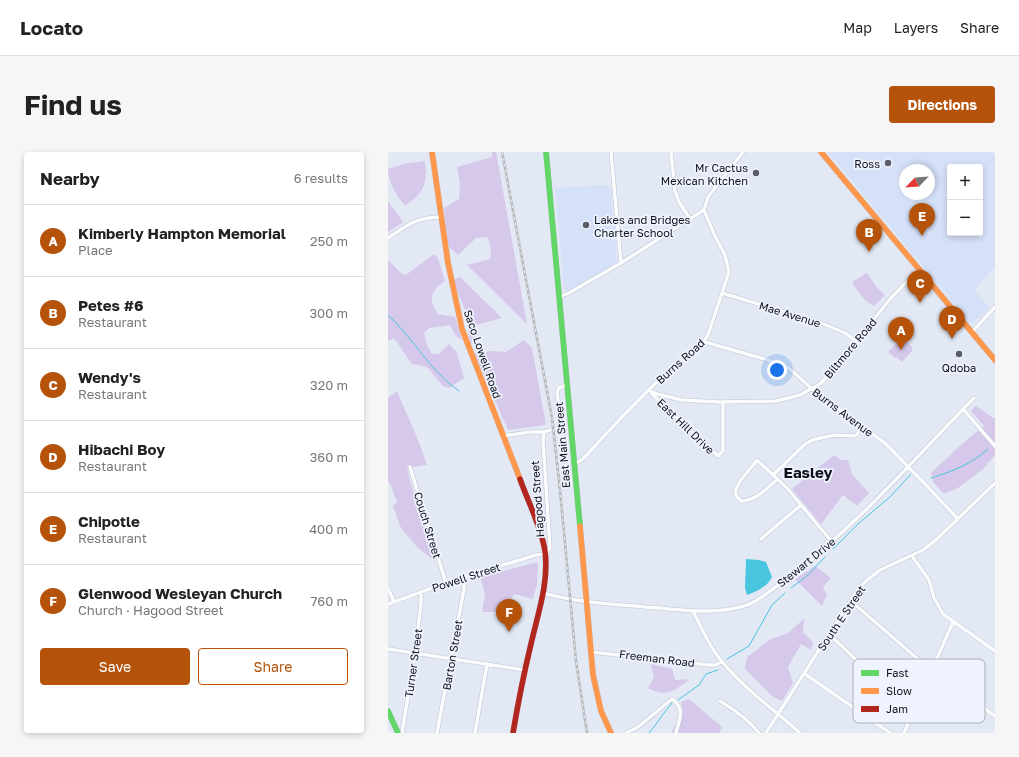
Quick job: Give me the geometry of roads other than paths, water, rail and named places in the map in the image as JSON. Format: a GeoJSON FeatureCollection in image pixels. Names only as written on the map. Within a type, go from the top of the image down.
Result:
{"type":"FeatureCollection","features":[{"type":"Feature","properties":{"kind":"main road","name":"Saco Lowell Road"},"geometry":{"type":"LineString","coordinates":[[432,152],[446,261],[455,305],[462,329],[502,436],[541,535],[546,554]]}},
{"type":"Feature","properties":{"kind":"main road","name":"East Main Street"},"geometry":{"type":"LineString","coordinates":[[546,152],[591,652],[598,700],[601,711],[611,733]]}},
{"type":"Feature","properties":{"kind":"main road"},"geometry":{"type":"LineString","coordinates":[[821,152],[995,360]]}},
{"type":"Feature","properties":{"kind":"main road","name":"Hagood Street"},"geometry":{"type":"LineString","coordinates":[[513,733],[524,670],[543,593],[546,576],[546,554]]}},
{"type":"Feature","properties":{"kind":"main road"},"geometry":{"type":"LineString","coordinates":[[388,711],[398,733]]}},
{"type":"Feature","properties":{"kind":"street"},"geometry":{"type":"LineString","coordinates":[[612,152],[621,263]]}},
{"type":"Feature","properties":{"kind":"street"},"geometry":{"type":"LineString","coordinates":[[671,152],[675,191],[679,202],[690,220]]}},
{"type":"Feature","properties":{"kind":"street"},"geometry":{"type":"LineString","coordinates":[[559,297],[569,293],[621,263],[704,210],[708,197],[743,152]]}},
{"type":"Feature","properties":{"kind":"street","name":"Burns Road"},"geometry":{"type":"LineString","coordinates":[[574,464],[583,459],[648,390],[672,368],[705,342],[727,278],[728,266],[725,255],[704,210]]}},
{"type":"Feature","properties":{"kind":"street"},"geometry":{"type":"LineString","coordinates":[[388,238],[421,218],[440,217]]}},
{"type":"Feature","properties":{"kind":"street","name":"Biltmore Road"},"geometry":{"type":"LineString","coordinates":[[648,390],[657,394],[682,400],[723,402],[776,401],[800,395],[812,390],[831,372],[891,298],[919,269]]}},
{"type":"Feature","properties":{"kind":"street","name":"Mae Avenue"},"geometry":{"type":"LineString","coordinates":[[722,293],[821,323],[845,333],[856,341]]}},
{"type":"Feature","properties":{"kind":"street"},"geometry":{"type":"LineString","coordinates":[[972,332],[995,308]]}},
{"type":"Feature","properties":{"kind":"street","name":"Burns Avenue"},"geometry":{"type":"LineString","coordinates":[[705,342],[785,366],[812,390],[886,444],[958,519]]}},
{"type":"Feature","properties":{"kind":"street"},"geometry":{"type":"LineString","coordinates":[[556,429],[561,425],[557,392],[559,388],[567,385]]}},
{"type":"Feature","properties":{"kind":"street","name":"East Hill Drive"},"geometry":{"type":"LineString","coordinates":[[648,390],[718,456],[723,451],[723,402]]}},
{"type":"Feature","properties":{"kind":"street","name":"Stewart Drive"},"geometry":{"type":"LineString","coordinates":[[543,593],[568,599],[587,601],[720,611],[742,606],[758,599],[812,560],[832,542],[974,398]]}},
{"type":"Feature","properties":{"kind":"street"},"geometry":{"type":"LineString","coordinates":[[963,409],[995,446]]}},
{"type":"Feature","properties":{"kind":"street"},"geometry":{"type":"LineString","coordinates":[[773,475],[804,445],[812,440],[834,435],[855,436],[863,427]]}},
{"type":"Feature","properties":{"kind":"street"},"geometry":{"type":"LineString","coordinates":[[502,436],[530,432],[544,432],[550,430]]}},
{"type":"Feature","properties":{"kind":"street","name":"Hagood Street"},"geometry":{"type":"LineString","coordinates":[[544,432],[543,440],[550,548],[546,554]]}},
{"type":"Feature","properties":{"kind":"street"},"geometry":{"type":"LineString","coordinates":[[778,479],[755,498],[748,501],[741,501],[736,496],[738,485],[757,460],[778,479],[787,488],[832,542]]}},
{"type":"Feature","properties":{"kind":"street","name":"Couch Street"},"geometry":{"type":"LineString","coordinates":[[410,467],[446,583]]}},
{"type":"Feature","properties":{"kind":"street","name":"South E Street"},"geometry":{"type":"LineString","coordinates":[[766,733],[856,592],[873,575],[923,550],[937,539],[995,483]]}},
{"type":"Feature","properties":{"kind":"street"},"geometry":{"type":"LineString","coordinates":[[761,539],[801,505]]}},
{"type":"Feature","properties":{"kind":"street","name":"Powell Street"},"geometry":{"type":"LineString","coordinates":[[388,604],[446,583],[529,557],[546,554]]}},
{"type":"Feature","properties":{"kind":"street"},"geometry":{"type":"LineString","coordinates":[[912,556],[928,580],[938,606],[946,617],[995,651]]}},
{"type":"Feature","properties":{"kind":"street","name":"Barton Street"},"geometry":{"type":"LineString","coordinates":[[437,733],[464,589],[464,578]]}},
{"type":"Feature","properties":{"kind":"street"},"geometry":{"type":"LineString","coordinates":[[388,588],[394,602]]}},
{"type":"Feature","properties":{"kind":"street","name":"Turner Street"},"geometry":{"type":"LineString","coordinates":[[402,733],[422,604],[421,592]]}},
{"type":"Feature","properties":{"kind":"street"},"geometry":{"type":"LineString","coordinates":[[850,601],[917,659]]}},
{"type":"Feature","properties":{"kind":"street"},"geometry":{"type":"LineString","coordinates":[[693,610],[710,645],[733,675],[800,733]]}},
{"type":"Feature","properties":{"kind":"street"},"geometry":{"type":"LineString","coordinates":[[938,659],[954,622]]}},
{"type":"Feature","properties":{"kind":"street"},"geometry":{"type":"LineString","coordinates":[[829,634],[855,659]]}},
{"type":"Feature","properties":{"kind":"street"},"geometry":{"type":"LineString","coordinates":[[388,649],[524,670]]}},
{"type":"Feature","properties":{"kind":"street","name":"Freeman Road"},"geometry":{"type":"LineString","coordinates":[[591,652],[708,665],[715,665],[722,662]]}},
{"type":"Feature","properties":{"kind":"street"},"geometry":{"type":"LineString","coordinates":[[475,733],[487,664]]}},
{"type":"Feature","properties":{"kind":"street"},"geometry":{"type":"LineString","coordinates":[[805,674],[853,707]]}},
{"type":"Feature","properties":{"kind":"street"},"geometry":{"type":"LineString","coordinates":[[626,733],[638,727],[672,699],[680,706],[681,711],[676,733]]}},
{"type":"Feature","properties":{"kind":"street"},"geometry":{"type":"LineString","coordinates":[[720,701],[731,707],[750,722],[759,733]]}},
{"type":"Feature","properties":{"kind":"street"},"geometry":{"type":"LineString","coordinates":[[985,709],[995,716]]}},
{"type":"Feature","properties":{"kind":"street"},"geometry":{"type":"LineString","coordinates":[[876,723],[890,733]]}},
{"type":"Feature","properties":{"kind":"street"},"geometry":{"type":"LineString","coordinates":[[904,733],[909,723]]}},
{"type":"Feature","properties":{"kind":"water"},"geometry":{"type":"Polygon","coordinates":[[[746,559],[766,562],[772,577],[765,586],[747,595],[745,588],[746,559]]]}},
{"type":"Feature","properties":{"kind":"waterway"},"geometry":{"type":"LineString","coordinates":[[388,315],[439,374],[459,391]]}},
{"type":"Feature","properties":{"kind":"waterway"},"geometry":{"type":"LineString","coordinates":[[931,478],[961,467],[988,449]]}},
{"type":"Feature","properties":{"kind":"waterway"},"geometry":{"type":"LineString","coordinates":[[833,549],[858,524],[890,497],[911,474]]}},
{"type":"Feature","properties":{"kind":"waterway"},"geometry":{"type":"LineString","coordinates":[[791,588],[808,575],[825,557]]}},
{"type":"Feature","properties":{"kind":"waterway"},"geometry":{"type":"LineString","coordinates":[[727,659],[749,646],[772,605],[785,593]]}},
{"type":"Feature","properties":{"kind":"waterway"},"geometry":{"type":"LineString","coordinates":[[678,700],[699,685],[706,674],[718,670]]}},
{"type":"Feature","properties":{"kind":"waterway"},"geometry":{"type":"LineString","coordinates":[[649,733],[672,703]]}},
{"type":"Feature","properties":{"kind":"railway"},"geometry":{"type":"LineString","coordinates":[[502,152],[552,418],[576,661],[587,733]]}},
{"type":"Feature","properties":{"kind":"place","name":"Ross"},"geometry":{"type":"Point","coordinates":[888,163]}},
{"type":"Feature","properties":{"kind":"place","name":"Mr Cactus Mexican Kitchen"},"geometry":{"type":"Point","coordinates":[756,173]}},
{"type":"Feature","properties":{"kind":"place","name":"Lakes and Bridges Charter School"},"geometry":{"type":"Point","coordinates":[586,225]}},
{"type":"Feature","properties":{"kind":"place","name":"Chipotle"},"geometry":{"type":"Point","coordinates":[922,236]}},
{"type":"Feature","properties":{"kind":"place","name":"Petes #6"},"geometry":{"type":"Point","coordinates":[869,252]}},
{"type":"Feature","properties":{"kind":"place","name":"Wendy's"},"geometry":{"type":"Point","coordinates":[920,303]}},
{"type":"Feature","properties":{"kind":"place","name":"Hibachi Boy"},"geometry":{"type":"Point","coordinates":[952,339]}},
{"type":"Feature","properties":{"kind":"place","name":"Kimberly Hampton Memorial"},"geometry":{"type":"Point","coordinates":[901,350]}},
{"type":"Feature","properties":{"kind":"place","name":"Qdoba"},"geometry":{"type":"Point","coordinates":[959,354]}},
{"type":"Feature","properties":{"kind":"place","name":"Glenwood Wesleyan Church"},"geometry":{"type":"Point","coordinates":[509,632]}},
{"type":"Feature","properties":{"kind":"district","name":"Easley"},"geometry":{"type":"Point","coordinates":[808,472]}}]}
